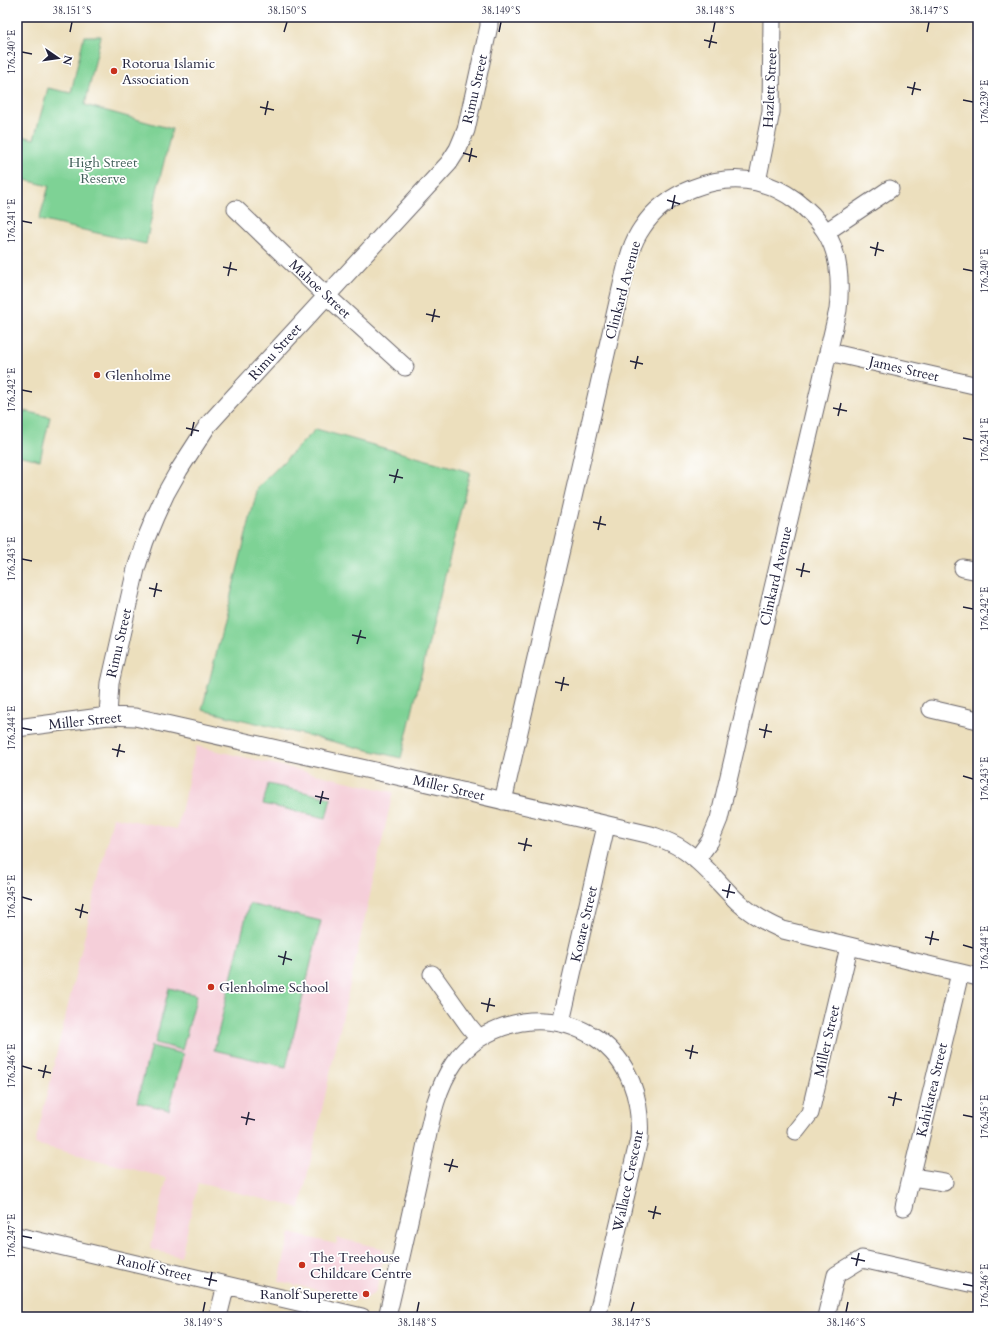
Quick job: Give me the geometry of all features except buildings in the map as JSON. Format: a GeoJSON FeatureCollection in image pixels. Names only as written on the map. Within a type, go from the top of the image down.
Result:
{"type":"FeatureCollection","features":[{"type":"Feature","properties":{"kind":"street","name":"Rimu Street"},"geometry":{"type":"LineString","coordinates":[[108,716],[110,683],[136,569],[145,541],[178,470],[208,425],[449,163],[458,150],[466,130],[489,26],[489,17]]}},
{"type":"Feature","properties":{"kind":"street","name":"Hazlett Street"},"geometry":{"type":"LineString","coordinates":[[757,182],[771,112],[772,17]]}},
{"type":"Feature","properties":{"kind":"street","name":"Clinkard Avenue"},"geometry":{"type":"LineString","coordinates":[[503,801],[624,276],[634,243],[642,227],[653,214],[665,203],[679,194],[708,183],[725,181],[757,182],[776,189],[792,198],[804,207],[826,232],[838,263],[840,279],[838,310],[719,819],[710,841],[696,860]]}},
{"type":"Feature","properties":{"kind":"street"},"geometry":{"type":"LineString","coordinates":[[826,232],[890,189]]}},
{"type":"Feature","properties":{"kind":"street","name":"Mahoe Street"},"geometry":{"type":"LineString","coordinates":[[236,209],[327,296],[405,367]]}},
{"type":"Feature","properties":{"kind":"street","name":"James Street"},"geometry":{"type":"LineString","coordinates":[[829,352],[978,386]]}},
{"type":"Feature","properties":{"kind":"street"},"geometry":{"type":"LineString","coordinates":[[931,709],[978,720]]}},
{"type":"Feature","properties":{"kind":"street","name":"Miller Street"},"geometry":{"type":"LineString","coordinates":[[17,728],[108,716],[135,717],[606,826],[651,835],[666,840],[682,849],[696,860],[740,903],[769,924],[783,930],[849,947],[978,977]]}},
{"type":"Feature","properties":{"kind":"street","name":"Kotare Street"},"geometry":{"type":"LineString","coordinates":[[561,1022],[606,826]]}},
{"type":"Feature","properties":{"kind":"street","name":"Miller Street"},"geometry":{"type":"LineString","coordinates":[[796,1131],[810,1112],[849,947]]}},
{"type":"Feature","properties":{"kind":"street","name":"Kahikatea Street"},"geometry":{"type":"LineString","coordinates":[[904,1207],[960,973]]}},
{"type":"Feature","properties":{"kind":"street"},"geometry":{"type":"LineString","coordinates":[[432,974],[479,1038]]}},
{"type":"Feature","properties":{"kind":"street","name":"Wallace Crescent"},"geometry":{"type":"LineString","coordinates":[[387,1317],[433,1115],[445,1079],[454,1063],[467,1048],[479,1038],[500,1028],[531,1021],[561,1022],[576,1026],[604,1044],[617,1057],[625,1069],[636,1094],[640,1123],[638,1145],[597,1317]]}},
{"type":"Feature","properties":{"kind":"street"},"geometry":{"type":"LineString","coordinates":[[912,1177],[944,1182]]}},
{"type":"Feature","properties":{"kind":"street","name":"Ranolf Street"},"geometry":{"type":"LineString","coordinates":[[17,1236],[362,1317]]}},
{"type":"Feature","properties":{"kind":"street"},"geometry":{"type":"LineString","coordinates":[[826,1317],[836,1275],[862,1259],[978,1285]]}},
{"type":"Feature","properties":{"kind":"street"},"geometry":{"type":"LineString","coordinates":[[218,1317],[226,1285]]}},
{"type":"Feature","properties":{"kind":"shaded area","name":"Glenholme School"},"geometry":{"type":"Polygon","coordinates":[[[196,746],[393,792],[300,1208],[198,1183],[181,1257],[150,1249],[167,1178],[35,1144],[113,817],[177,829],[196,746]]]}},
{"type":"Feature","properties":{"kind":"shaded area"},"geometry":{"type":"Polygon","coordinates":[[[290,1233],[336,1244],[338,1238],[385,1249],[376,1291],[363,1301],[279,1281],[290,1233]]]}},
{"type":"Feature","properties":{"kind":"green space","name":"High Street Reserve"},"geometry":{"type":"Polygon","coordinates":[[[84,36],[101,36],[85,105],[172,129],[146,244],[39,220],[49,186],[17,178],[17,135],[34,139],[48,88],[71,93],[84,36]]]}},
{"type":"Feature","properties":{"kind":"green space"},"geometry":{"type":"Polygon","coordinates":[[[24,411],[50,417],[40,460],[17,455],[17,444],[24,411]]]}},
{"type":"Feature","properties":{"kind":"green space"},"geometry":{"type":"Polygon","coordinates":[[[316,429],[470,472],[401,758],[202,710],[258,487],[316,429]]]}},
{"type":"Feature","properties":{"kind":"green space"},"geometry":{"type":"Polygon","coordinates":[[[268,784],[331,798],[326,818],[263,804],[268,784]]]}},
{"type":"Feature","properties":{"kind":"green space"},"geometry":{"type":"Polygon","coordinates":[[[249,904],[321,921],[286,1067],[214,1050],[249,904]]]}},
{"type":"Feature","properties":{"kind":"green space"},"geometry":{"type":"Polygon","coordinates":[[[169,988],[197,995],[182,1050],[155,1043],[169,988]]]}},
{"type":"Feature","properties":{"kind":"green space"},"geometry":{"type":"Polygon","coordinates":[[[151,1046],[183,1054],[169,1110],[137,1102],[151,1046]]]}},
{"type":"Feature","properties":{"kind":"place","name":"Rotorua Islamic Association"},"geometry":{"type":"Point","coordinates":[114,71]}},
{"type":"Feature","properties":{"kind":"place","name":"Glenholme"},"geometry":{"type":"Point","coordinates":[97,375]}},
{"type":"Feature","properties":{"kind":"place","name":"Glenholme School"},"geometry":{"type":"Point","coordinates":[211,987]}},
{"type":"Feature","properties":{"kind":"place","name":"The Treehouse Childcare Centre"},"geometry":{"type":"Point","coordinates":[302,1265]}},
{"type":"Feature","properties":{"kind":"place","name":"Ranolf Superette"},"geometry":{"type":"Point","coordinates":[366,1294]}}]}
